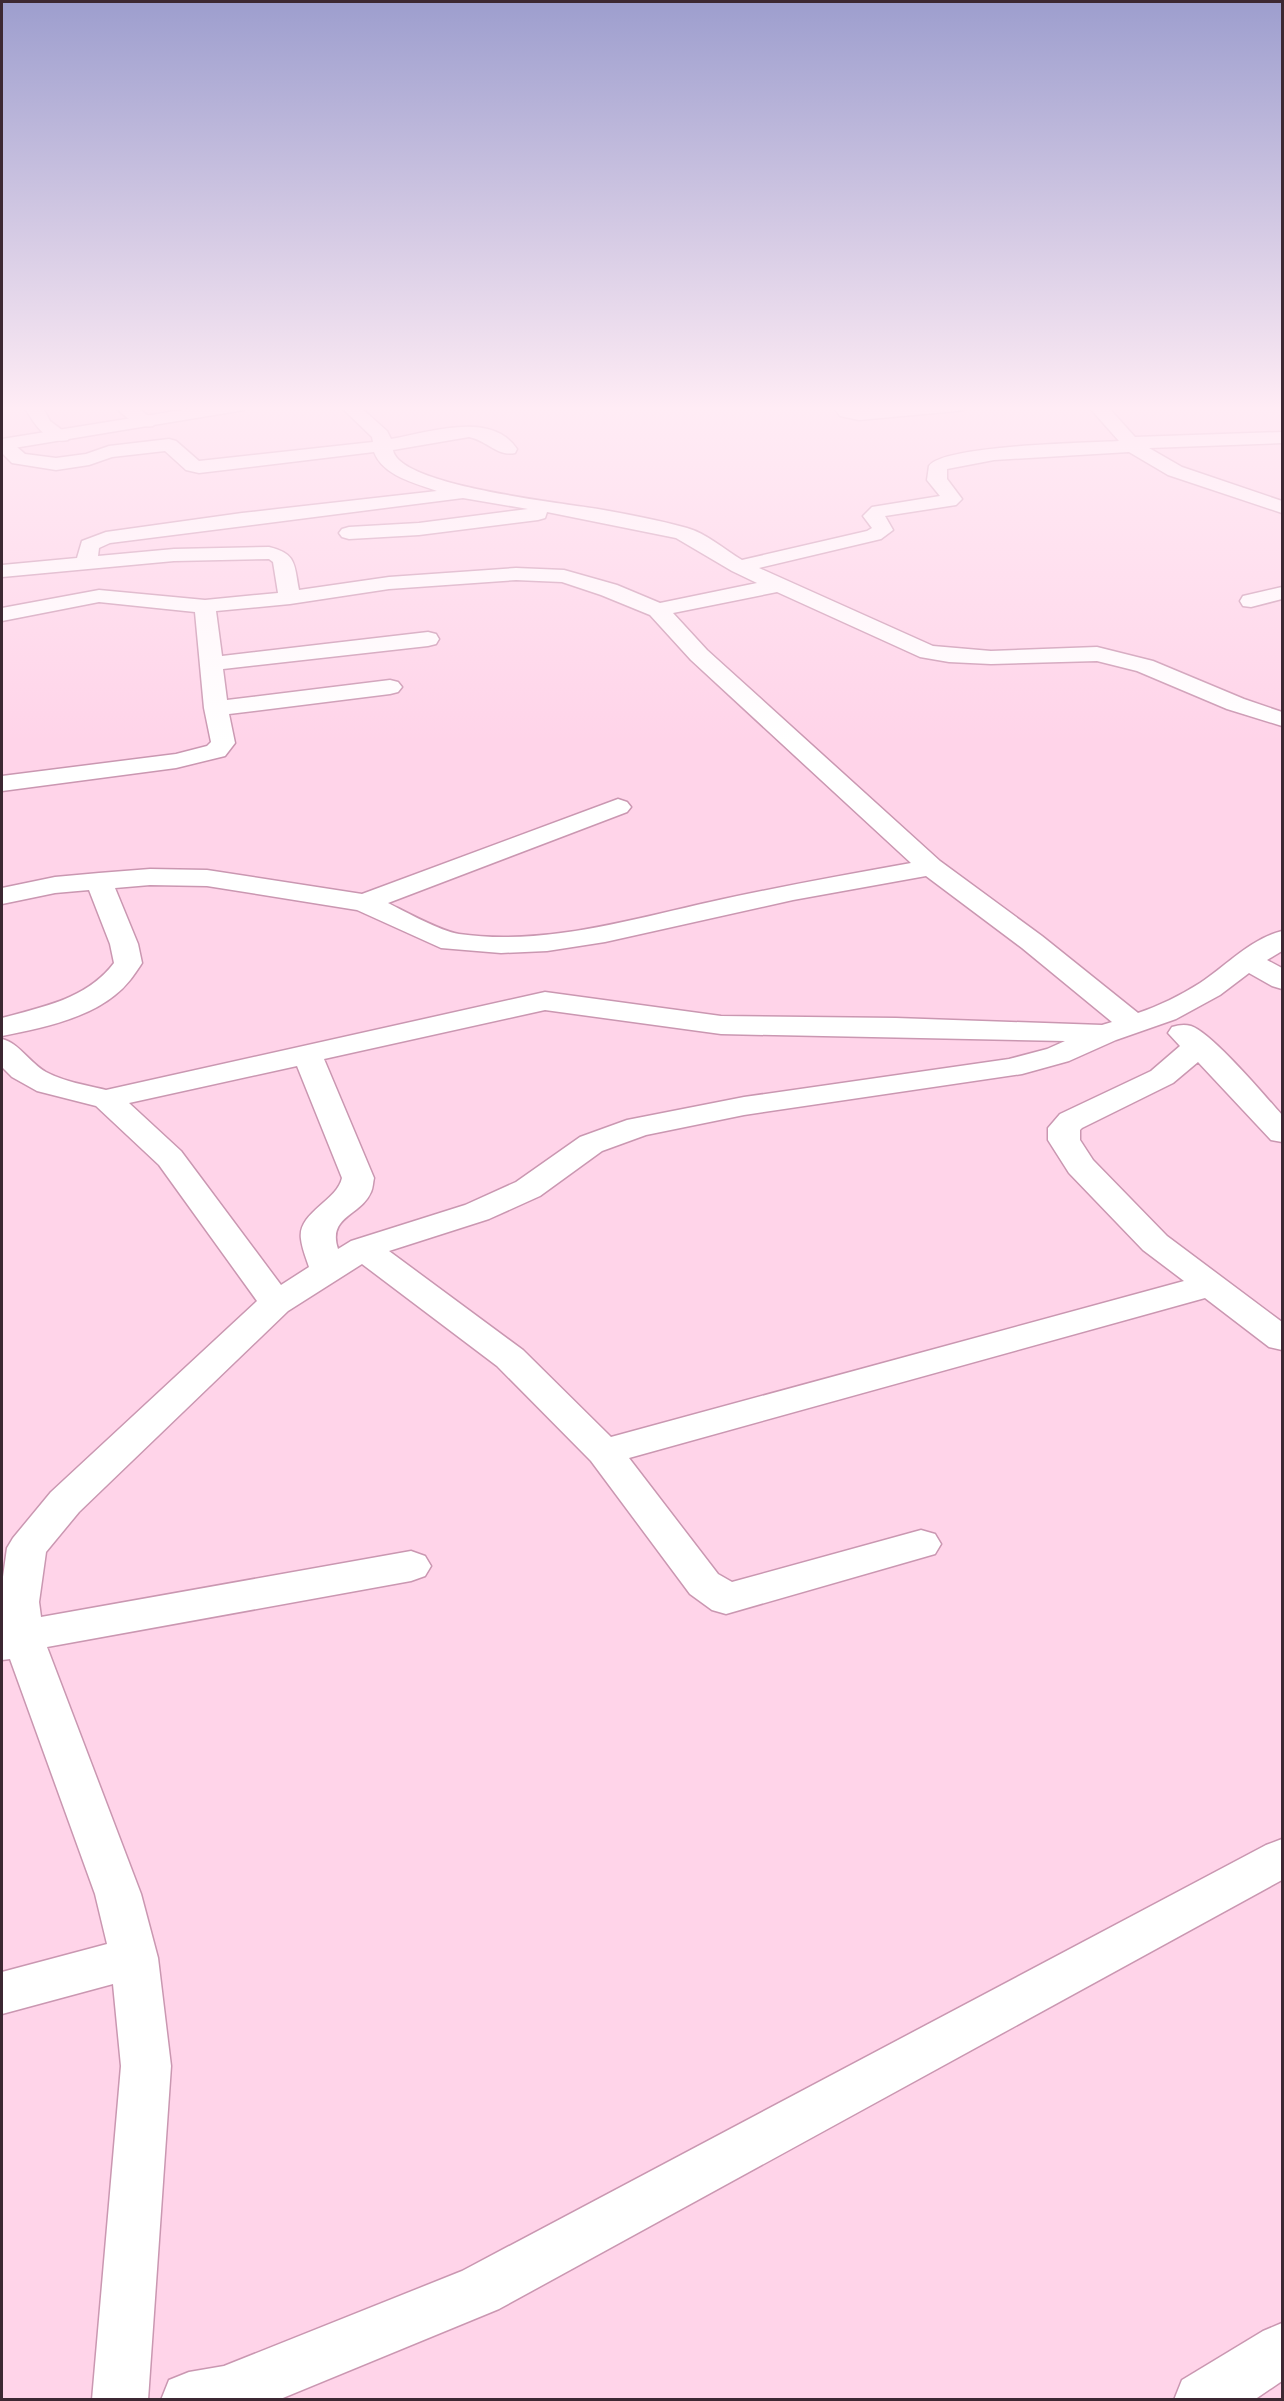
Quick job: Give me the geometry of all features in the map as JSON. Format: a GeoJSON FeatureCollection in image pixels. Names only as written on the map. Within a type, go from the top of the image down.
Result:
{"type":"FeatureCollection","features":[{"type":"Feature","properties":{"kind":"street"},"geometry":{"type":"LineString","coordinates":[[87,562],[88,545],[106,538],[251,518]]}},
{"type":"Feature","properties":{"kind":"street"},"geometry":{"type":"LineString","coordinates":[[349,533],[441,527],[511,518]]}},
{"type":"Feature","properties":{"kind":"street"},"geometry":{"type":"LineString","coordinates":[[611,518],[683,533],[739,567],[928,652],[956,657],[999,658],[1098,654],[1113,656],[1183,680],[1249,710],[1282,719]]}},
{"type":"Feature","properties":{"kind":"street"},"geometry":{"type":"LineString","coordinates":[[739,567],[874,535],[884,530],[875,518]]}},
{"type":"Feature","properties":{"kind":"street"},"geometry":{"type":"LineString","coordinates":[[2,571],[174,555],[277,555],[283,560],[290,598]]}},
{"type":"Feature","properties":{"kind":"street"},"geometry":{"type":"LineString","coordinates":[[2,615],[107,596],[205,606],[290,598],[389,583],[538,573],[564,576],[609,590],[658,610],[699,656],[932,867],[1032,942],[1134,1024]]}},
{"type":"Feature","properties":{"kind":"street"},"geometry":{"type":"LineString","coordinates":[[658,610],[778,585]]}},
{"type":"Feature","properties":{"kind":"street"},"geometry":{"type":"LineString","coordinates":[[1251,601],[1282,593]]}},
{"type":"Feature","properties":{"kind":"street"},"geometry":{"type":"LineString","coordinates":[[2,784],[201,756],[216,751],[223,743],[216,708],[205,606]]}},
{"type":"Feature","properties":{"kind":"street"},"geometry":{"type":"LineString","coordinates":[[211,664],[428,639]]}},
{"type":"Feature","properties":{"kind":"street"},"geometry":{"type":"LineString","coordinates":[[216,708],[390,687]]}},
{"type":"Feature","properties":{"kind":"street"},"geometry":{"type":"LineString","coordinates":[[364,903],[618,807]]}},
{"type":"Feature","properties":{"kind":"street"},"geometry":{"type":"LineString","coordinates":[[2,896],[55,885],[99,881],[150,877],[207,878],[364,903],[451,942],[501,945],[547,943],[605,934],[794,892],[932,867]]}},
{"type":"Feature","properties":{"kind":"street"},"geometry":{"type":"LineString","coordinates":[[2,1027],[77,1006],[95,998],[120,978],[128,963],[124,944],[99,881]]}},
{"type":"Feature","properties":{"kind":"street"},"geometry":{"type":"LineString","coordinates":[[120,2400],[146,2066],[134,1958],[118,1894],[12,1640],[27,1548],[65,1502],[276,1303],[363,1248],[477,1212],[528,1189],[591,1144],[638,1127],[744,1106],[1011,1068],[1058,1055],[1134,1024],[1210,989],[1247,960],[1282,939]]}},
{"type":"Feature","properties":{"kind":"street"},"geometry":{"type":"LineString","coordinates":[[1247,960],[1282,980]]}},
{"type":"Feature","properties":{"kind":"street"},"geometry":{"type":"LineString","coordinates":[[2,1048],[9,1060],[36,1081],[106,1099],[545,1000],[721,1025],[896,1027],[1134,1024],[1176,1027],[1212,1058],[1282,1133]]}},
{"type":"Feature","properties":{"kind":"street"},"geometry":{"type":"LineString","coordinates":[[1198,1046],[1162,1077],[1071,1121],[1064,1128],[1064,1140],[1080,1166],[1155,1243],[1282,1339]]}},
{"type":"Feature","properties":{"kind":"street"},"geometry":{"type":"LineString","coordinates":[[307,1054],[353,1161],[358,1178],[355,1191],[321,1224],[317,1237],[327,1269]]}},
{"type":"Feature","properties":{"kind":"street"},"geometry":{"type":"LineString","coordinates":[[106,1099],[170,1158],[276,1303]]}},
{"type":"Feature","properties":{"kind":"street"},"geometry":{"type":"LineString","coordinates":[[363,1248],[510,1358],[604,1452],[704,1584],[726,1599],[921,1544]]}},
{"type":"Feature","properties":{"kind":"street"},"geometry":{"type":"LineString","coordinates":[[604,1452],[1211,1285]]}},
{"type":"Feature","properties":{"kind":"street"},"geometry":{"type":"LineString","coordinates":[[12,1640],[411,1566]]}},
{"type":"Feature","properties":{"kind":"street"},"geometry":{"type":"LineString","coordinates":[[213,2398],[480,2290],[1282,1858]]}},
{"type":"Feature","properties":{"kind":"street"},"geometry":{"type":"LineString","coordinates":[[2,1993],[134,1958]]}},
{"type":"Feature","properties":{"kind":"street"},"geometry":{"type":"LineString","coordinates":[[1202,2400],[1282,2350]]}}]}
